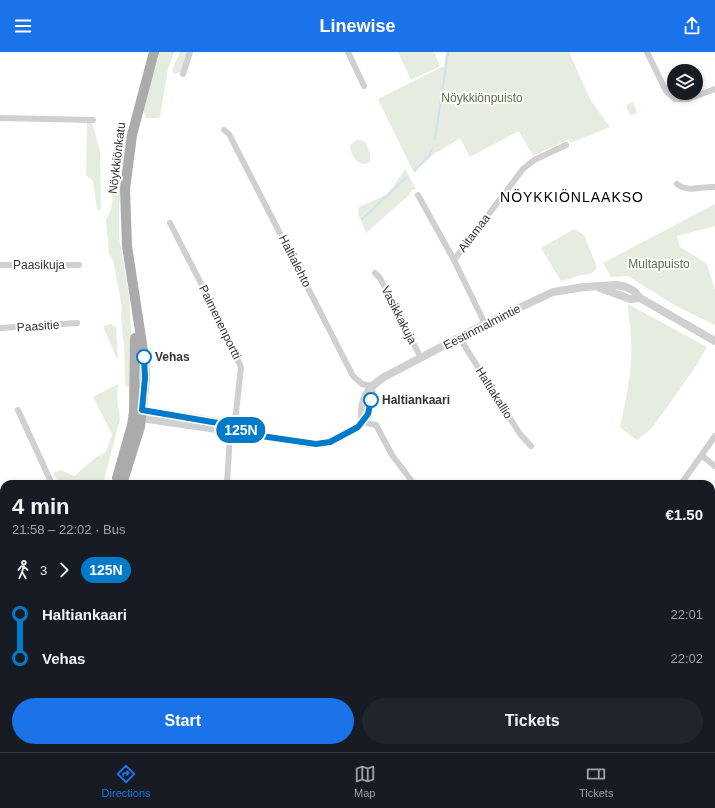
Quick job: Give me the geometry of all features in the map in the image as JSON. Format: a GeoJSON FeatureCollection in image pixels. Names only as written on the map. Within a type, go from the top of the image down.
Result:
{"type":"FeatureCollection","features":[{"type":"Feature","properties":{"kind":"main road","name":"Nöykkiönkatu"},"geometry":{"type":"LineString","coordinates":[[123,480],[139,413],[133,294],[127,246],[125,189],[132,135],[154,52]]}},
{"type":"Feature","properties":{"kind":"main road","name":"Nöykkiönkatu"},"geometry":{"type":"LineString","coordinates":[[116,480],[132,425],[139,413]]}},
{"type":"Feature","properties":{"kind":"street"},"geometry":{"type":"LineString","coordinates":[[183,74],[190,52]]}},
{"type":"Feature","properties":{"kind":"street"},"geometry":{"type":"LineString","coordinates":[[348,52],[364,86]]}},
{"type":"Feature","properties":{"kind":"street"},"geometry":{"type":"LineString","coordinates":[[647,52],[666,91],[674,99],[688,99],[715,89]]}},
{"type":"Feature","properties":{"kind":"street"},"geometry":{"type":"LineString","coordinates":[[0,118],[93,120]]}},
{"type":"Feature","properties":{"kind":"street","name":"Haltialehto"},"geometry":{"type":"LineString","coordinates":[[224,130],[229,134],[353,376],[362,384],[371,386]]}},
{"type":"Feature","properties":{"kind":"street","name":"Aitamaa"},"geometry":{"type":"LineString","coordinates":[[485,324],[454,260],[522,169],[534,160],[566,145]]}},
{"type":"Feature","properties":{"kind":"street"},"geometry":{"type":"LineString","coordinates":[[677,184],[682,188],[688,189],[715,187]]}},
{"type":"Feature","properties":{"kind":"street"},"geometry":{"type":"LineString","coordinates":[[418,195],[454,260]]}},
{"type":"Feature","properties":{"kind":"street","name":"Paimenenportti"},"geometry":{"type":"LineString","coordinates":[[170,223],[240,362],[239,388],[232,427],[226,480]]}},
{"type":"Feature","properties":{"kind":"street","name":"Paasikuja"},"geometry":{"type":"LineString","coordinates":[[0,265],[79,265]]}},
{"type":"Feature","properties":{"kind":"street","name":"Vasikkakuja"},"geometry":{"type":"LineString","coordinates":[[375,274],[380,278],[421,358]]}},
{"type":"Feature","properties":{"kind":"street","name":"Eestinmalmintie"},"geometry":{"type":"LineString","coordinates":[[371,386],[485,324],[554,292],[584,287],[626,287],[634,291],[640,298],[715,341]]}},
{"type":"Feature","properties":{"kind":"street","name":"Paasitie"},"geometry":{"type":"LineString","coordinates":[[0,328],[77,323]]}},
{"type":"Feature","properties":{"kind":"street","name":"Haltiakallio"},"geometry":{"type":"LineString","coordinates":[[459,337],[520,434],[531,446]]}},
{"type":"Feature","properties":{"kind":"street"},"geometry":{"type":"LineString","coordinates":[[139,413],[224,424],[261,436],[316,444],[330,442],[358,427],[368,414],[372,395],[371,386]]}},
{"type":"Feature","properties":{"kind":"street"},"geometry":{"type":"LineString","coordinates":[[18,410],[50,480]]}},
{"type":"Feature","properties":{"kind":"street"},"geometry":{"type":"LineString","coordinates":[[362,422],[376,425],[392,455],[411,480]]}},
{"type":"Feature","properties":{"kind":"street"},"geometry":{"type":"LineString","coordinates":[[684,480],[715,436]]}},
{"type":"Feature","properties":{"kind":"street"},"geometry":{"type":"LineString","coordinates":[[702,456],[715,466]]}},
{"type":"Feature","properties":{"kind":"green space"},"geometry":{"type":"Polygon","coordinates":[[[160,52],[174,52],[168,69],[160,116],[159,118],[146,118],[143,109],[160,52]]]}},
{"type":"Feature","properties":{"kind":"green space"},"geometry":{"type":"Polygon","coordinates":[[[180,52],[187,52],[181,72],[174,74],[172,70],[180,52]]]}},
{"type":"Feature","properties":{"kind":"green space"},"geometry":{"type":"Polygon","coordinates":[[[398,52],[434,52],[440,66],[411,80],[398,52]]]}},
{"type":"Feature","properties":{"kind":"green space","name":"Nöykkiönpuisto"},"geometry":{"type":"Polygon","coordinates":[[[446,52],[569,52],[591,101],[610,127],[570,143],[569,139],[533,156],[519,131],[470,157],[460,138],[431,156],[414,173],[378,99],[444,66],[446,52]]]}},
{"type":"Feature","properties":{"kind":"green space"},"geometry":{"type":"Polygon","coordinates":[[[633,102],[637,113],[630,116],[626,105],[633,102]]]}},
{"type":"Feature","properties":{"kind":"green space"},"geometry":{"type":"Polygon","coordinates":[[[92,122],[100,151],[101,210],[97,210],[93,181],[86,175],[87,123],[92,122]]]}},
{"type":"Feature","properties":{"kind":"green space"},"geometry":{"type":"Polygon","coordinates":[[[124,136],[127,136],[119,207],[119,237],[129,296],[132,345],[131,386],[127,387],[125,383],[124,346],[121,317],[122,308],[113,260],[109,254],[106,219],[111,210],[115,168],[124,136]]]}},
{"type":"Feature","properties":{"kind":"green space"},"geometry":{"type":"Polygon","coordinates":[[[358,139],[365,142],[370,153],[370,162],[366,164],[362,164],[356,160],[350,149],[350,145],[358,139]]]}},
{"type":"Feature","properties":{"kind":"green space"},"geometry":{"type":"Polygon","coordinates":[[[405,169],[416,189],[412,190],[409,195],[366,233],[358,213],[359,207],[386,195],[405,169]]]}},
{"type":"Feature","properties":{"kind":"green space","name":"Multapuisto"},"geometry":{"type":"Polygon","coordinates":[[[715,204],[715,226],[677,236],[680,247],[707,264],[715,291],[715,325],[676,306],[628,276],[611,277],[603,263],[715,204]]]}},
{"type":"Feature","properties":{"kind":"green space"},"geometry":{"type":"Polygon","coordinates":[[[574,229],[584,235],[597,267],[591,273],[561,281],[541,248],[574,229]]]}},
{"type":"Feature","properties":{"kind":"green space"},"geometry":{"type":"Polygon","coordinates":[[[628,304],[707,347],[696,366],[652,428],[637,440],[620,427],[625,406],[631,362],[631,336],[628,304]]]}},
{"type":"Feature","properties":{"kind":"green space"},"geometry":{"type":"Polygon","coordinates":[[[111,324],[116,327],[118,357],[116,357],[103,326],[111,324]]]}},
{"type":"Feature","properties":{"kind":"green space"},"geometry":{"type":"Polygon","coordinates":[[[118,384],[117,399],[120,419],[104,480],[57,480],[53,473],[61,470],[74,476],[101,454],[106,452],[112,434],[93,397],[118,384]]]}},
{"type":"Feature","properties":{"kind":"waterway"},"geometry":{"type":"LineString","coordinates":[[435,139],[448,52]]}},
{"type":"Feature","properties":{"kind":"waterway"},"geometry":{"type":"LineString","coordinates":[[415,170],[429,156],[432,149]]}},
{"type":"Feature","properties":{"kind":"waterway"},"geometry":{"type":"LineString","coordinates":[[362,219],[408,176]]}},
{"type":"Feature","properties":{"kind":"bus line","name":"125N"},"geometry":{"type":"LineString","coordinates":[[144,357],[145,378],[142,410],[224,424],[261,436],[310,444],[330,442],[358,427],[368,414],[371,400]]}},
{"type":"Feature","properties":{"kind":"place","name":"Vehas"},"geometry":{"type":"Point","coordinates":[144,357]}},
{"type":"Feature","properties":{"kind":"place","name":"Haltiankaari"},"geometry":{"type":"Point","coordinates":[371,400]}},
{"type":"Feature","properties":{"kind":"district","name":"NÖYKKIÖNLAAKSO"},"geometry":{"type":"Point","coordinates":[572,197]}}]}
